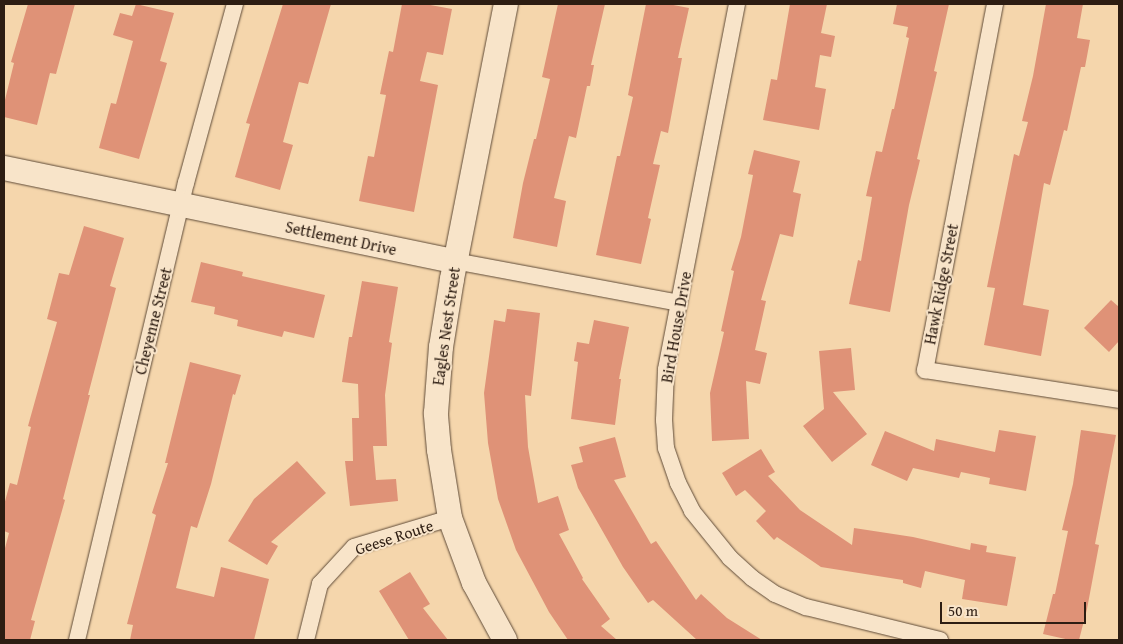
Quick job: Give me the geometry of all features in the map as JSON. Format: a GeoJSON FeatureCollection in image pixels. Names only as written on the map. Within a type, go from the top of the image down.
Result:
{"type":"FeatureCollection","features":[{"type":"Feature","properties":{"kind":"street","name":"Cheyenne Street"},"geometry":{"type":"LineString","coordinates":[[78,640],[181,205],[235,4]]}},
{"type":"Feature","properties":{"kind":"street","name":"Eagles Nest Street"},"geometry":{"type":"LineString","coordinates":[[505,640],[474,583],[450,518],[439,450],[436,413],[441,347],[455,261],[506,4]]}},
{"type":"Feature","properties":{"kind":"street","name":"Bird House Drive"},"geometry":{"type":"LineString","coordinates":[[737,4],[666,370],[664,420],[666,448],[678,483],[692,511],[707,533],[752,578],[788,601],[826,613],[940,640]]}},
{"type":"Feature","properties":{"kind":"street","name":"Hawk Ridge Street"},"geometry":{"type":"LineString","coordinates":[[995,4],[925,370],[1119,400]]}},
{"type":"Feature","properties":{"kind":"street","name":"Settlement Drive"},"geometry":{"type":"LineString","coordinates":[[4,168],[455,261],[679,303]]}},
{"type":"Feature","properties":{"kind":"street","name":"Geese Route"},"geometry":{"type":"LineString","coordinates":[[306,640],[320,584],[354,547],[450,518]]}},
{"type":"Feature","properties":{"kind":"building"},"geometry":{"type":"Polygon","coordinates":[[[28,4],[75,4],[56,74],[50,73],[37,125],[4,117],[4,104],[14,63],[11,62],[28,4]]]}},
{"type":"Feature","properties":{"kind":"building"},"geometry":{"type":"Polygon","coordinates":[[[136,4],[174,13],[160,61],[167,63],[139,159],[99,148],[111,103],[116,104],[133,41],[113,35],[120,13],[132,16],[136,4]]]}},
{"type":"Feature","properties":{"kind":"building"},"geometry":{"type":"Polygon","coordinates":[[[283,4],[331,4],[308,84],[299,82],[283,142],[293,145],[280,190],[235,177],[250,124],[246,123],[283,4]]]}},
{"type":"Feature","properties":{"kind":"building"},"geometry":{"type":"Polygon","coordinates":[[[402,4],[425,4],[452,9],[443,55],[427,52],[420,81],[438,85],[414,212],[359,201],[368,156],[374,157],[386,95],[380,94],[389,51],[393,52],[402,4]]]}},
{"type":"Feature","properties":{"kind":"building"},"geometry":{"type":"Polygon","coordinates":[[[558,4],[605,4],[591,65],[594,65],[590,86],[587,86],[576,138],[569,136],[554,198],[566,201],[557,247],[513,238],[523,183],[534,139],[536,139],[550,79],[542,77],[558,4]]]}},
{"type":"Feature","properties":{"kind":"building"},"geometry":{"type":"Polygon","coordinates":[[[646,4],[668,4],[689,8],[678,58],[682,58],[668,133],[661,131],[653,164],[660,165],[648,218],[651,219],[641,264],[596,255],[617,156],[620,156],[633,97],[628,95],[646,4]]]}},
{"type":"Feature","properties":{"kind":"building"},"geometry":{"type":"Polygon","coordinates":[[[790,4],[827,4],[821,33],[835,36],[831,57],[820,55],[815,87],[826,89],[819,130],[763,120],[771,79],[777,80],[790,4]]]}},
{"type":"Feature","properties":{"kind":"building"},"geometry":{"type":"Polygon","coordinates":[[[897,4],[949,4],[934,71],[937,72],[917,159],[920,160],[909,205],[890,312],[849,304],[858,260],[861,261],[872,197],[866,196],[876,151],[882,152],[892,109],[894,109],[909,38],[906,37],[908,27],[893,24],[897,4]]]}},
{"type":"Feature","properties":{"kind":"building"},"geometry":{"type":"Polygon","coordinates":[[[1046,4],[1083,4],[1077,38],[1090,40],[1085,67],[1081,67],[1067,131],[1064,130],[1050,185],[1044,183],[1023,305],[1049,310],[1041,356],[984,345],[995,288],[987,287],[1014,154],[1019,156],[1028,122],[1022,121],[1033,76],[1046,4]]]}},
{"type":"Feature","properties":{"kind":"building"},"geometry":{"type":"Polygon","coordinates":[[[754,150],[800,161],[793,192],[801,194],[793,237],[780,234],[761,300],[766,301],[755,350],[767,353],[760,384],[746,381],[749,439],[712,441],[710,393],[724,332],[721,331],[734,271],[731,270],[741,237],[753,175],[748,174],[754,150]]]}},
{"type":"Feature","properties":{"kind":"building"},"geometry":{"type":"Polygon","coordinates":[[[84,226],[124,238],[110,286],[116,288],[88,395],[90,395],[63,499],[65,500],[31,620],[35,621],[30,640],[4,640],[4,552],[9,533],[4,531],[4,505],[10,483],[17,485],[31,427],[28,426],[57,322],[47,319],[59,273],[69,275],[84,226]]]}},
{"type":"Feature","properties":{"kind":"building"},"geometry":{"type":"Polygon","coordinates":[[[201,262],[243,272],[242,276],[325,295],[314,338],[284,331],[282,337],[237,326],[238,320],[214,314],[215,307],[191,302],[201,262]]]}},
{"type":"Feature","properties":{"kind":"building"},"geometry":{"type":"Polygon","coordinates":[[[362,281],[398,287],[389,342],[392,343],[385,395],[387,446],[373,446],[376,480],[396,479],[398,501],[350,506],[345,461],[353,461],[352,418],[359,418],[358,384],[342,382],[349,337],[352,337],[362,281]]]}},
{"type":"Feature","properties":{"kind":"building"},"geometry":{"type":"Polygon","coordinates":[[[1111,300],[1119,307],[1119,341],[1109,352],[1084,328],[1111,300]]]}},
{"type":"Feature","properties":{"kind":"building"},"geometry":{"type":"Polygon","coordinates":[[[507,309],[540,313],[531,396],[525,395],[528,447],[538,503],[558,496],[569,530],[559,534],[582,579],[610,619],[601,626],[617,640],[568,640],[549,612],[516,550],[498,499],[488,443],[484,393],[494,320],[505,322],[507,309]]]}},
{"type":"Feature","properties":{"kind":"building"},"geometry":{"type":"Polygon","coordinates":[[[594,320],[629,327],[619,379],[621,379],[615,425],[571,419],[578,362],[574,361],[577,342],[589,344],[594,320]]]}},
{"type":"Feature","properties":{"kind":"building"},"geometry":{"type":"Polygon","coordinates":[[[851,348],[855,390],[833,392],[867,434],[832,462],[803,426],[824,409],[819,351],[851,348]]]}},
{"type":"Feature","properties":{"kind":"building"},"geometry":{"type":"Polygon","coordinates":[[[190,362],[241,375],[235,395],[233,394],[211,484],[197,528],[191,526],[176,588],[214,597],[221,567],[269,579],[254,640],[130,640],[133,625],[127,624],[156,515],[152,513],[168,463],[165,463],[190,362]]]}},
{"type":"Feature","properties":{"kind":"building"},"geometry":{"type":"Polygon","coordinates":[[[999,430],[1036,436],[1026,491],[989,484],[990,478],[961,472],[959,478],[913,468],[907,481],[871,465],[885,431],[934,451],[936,439],[995,452],[999,430]]]}},
{"type":"Feature","properties":{"kind":"building"},"geometry":{"type":"Polygon","coordinates":[[[1081,430],[1116,435],[1095,544],[1099,545],[1087,609],[1079,640],[1070,640],[1043,634],[1053,594],[1055,594],[1068,531],[1062,530],[1073,484],[1081,430]]]}},
{"type":"Feature","properties":{"kind":"building"},"geometry":{"type":"Polygon","coordinates":[[[615,437],[626,477],[614,480],[651,544],[656,541],[696,600],[701,594],[727,618],[762,640],[697,640],[653,600],[648,603],[623,567],[578,488],[571,465],[583,462],[579,447],[615,437]]]}},
{"type":"Feature","properties":{"kind":"building"},"geometry":{"type":"Polygon","coordinates":[[[761,449],[775,472],[768,476],[800,510],[852,545],[854,528],[913,537],[970,550],[971,543],[987,546],[986,552],[1016,557],[1007,606],[962,599],[965,580],[925,571],[921,588],[903,583],[903,580],[821,567],[777,537],[774,540],[756,521],[766,511],[745,490],[736,496],[722,473],[761,449]]]}},
{"type":"Feature","properties":{"kind":"building"},"geometry":{"type":"Polygon","coordinates":[[[297,461],[326,493],[271,542],[278,546],[267,565],[228,541],[254,499],[297,461]]]}},
{"type":"Feature","properties":{"kind":"building"},"geometry":{"type":"Polygon","coordinates":[[[410,572],[430,604],[423,608],[448,640],[409,640],[379,591],[410,572]]]}}]}
